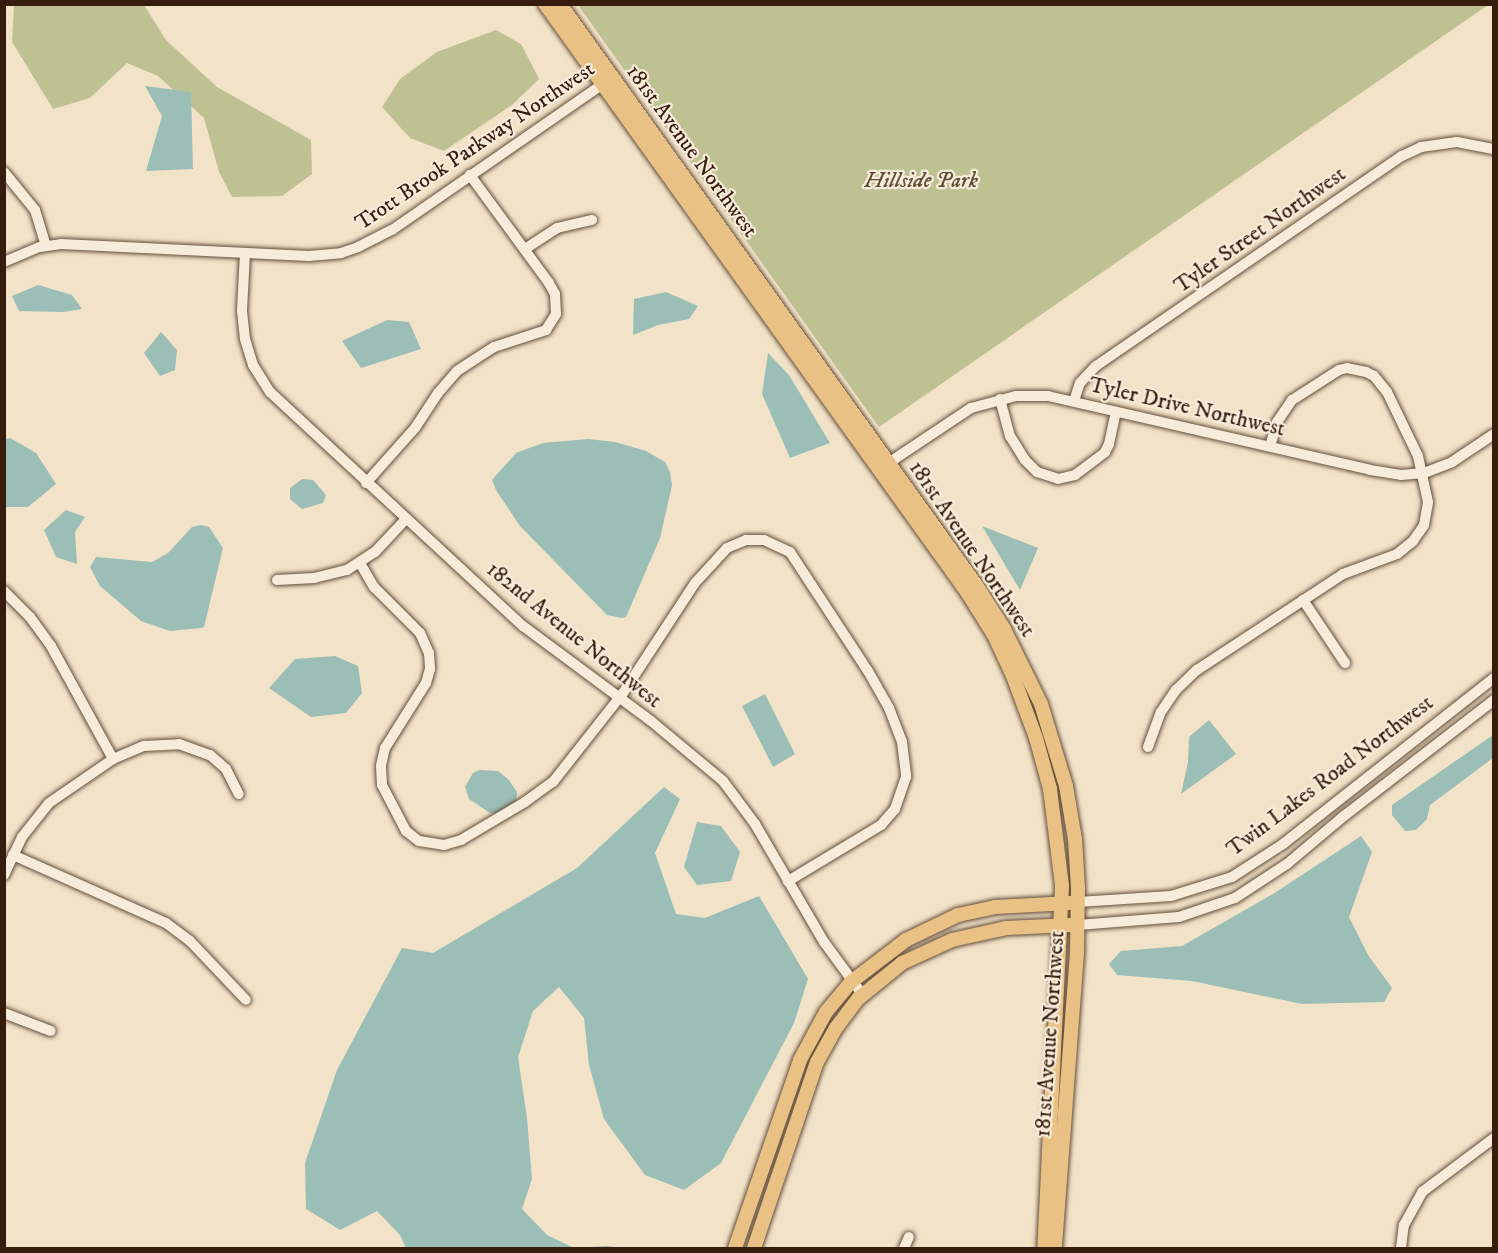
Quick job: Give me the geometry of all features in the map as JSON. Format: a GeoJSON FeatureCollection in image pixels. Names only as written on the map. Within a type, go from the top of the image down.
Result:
{"type":"FeatureCollection","features":[{"type":"Feature","properties":{"kind":"main road","name":"181st Avenue Northwest"},"geometry":{"type":"LineString","coordinates":[[545,4],[608,81],[884,466],[976,585],[1004,630],[1041,704],[1066,786],[1076,850],[1078,902],[1055,1248]]}},
{"type":"Feature","properties":{"kind":"main road","name":"181st Avenue Northwest"},"geometry":{"type":"LineString","coordinates":[[560,4],[608,81]]}},
{"type":"Feature","properties":{"kind":"main road","name":"181st Avenue Northwest"},"geometry":{"type":"LineString","coordinates":[[884,466],[994,635],[1013,676],[1036,738],[1050,789],[1061,863],[1062,926],[1044,1248]]}},
{"type":"Feature","properties":{"kind":"main road","name":"Twin Lakes Road Northwest"},"geometry":{"type":"LineString","coordinates":[[735,1248],[800,1059],[826,1012],[851,982],[906,940],[958,915],[995,907],[1078,902]]}},
{"type":"Feature","properties":{"kind":"main road","name":"Twin Lakes Road Northwest"},"geometry":{"type":"LineString","coordinates":[[754,1248],[817,1062],[836,1028],[862,995],[902,963],[952,940],[1006,928],[1078,925]]}},
{"type":"Feature","properties":{"kind":"street","name":"Trott Brook Parkway Northwest"},"geometry":{"type":"LineString","coordinates":[[4,262],[46,245],[74,243],[309,256],[341,253],[392,230],[608,81]]}},
{"type":"Feature","properties":{"kind":"street","name":"Tyler Street Northwest"},"geometry":{"type":"LineString","coordinates":[[1074,401],[1080,383],[1096,366],[1402,156],[1420,147],[1457,142],[1494,149]]}},
{"type":"Feature","properties":{"kind":"street"},"geometry":{"type":"LineString","coordinates":[[4,172],[34,210],[46,245]]}},
{"type":"Feature","properties":{"kind":"street"},"geometry":{"type":"LineString","coordinates":[[366,483],[415,428],[438,393],[457,371],[481,353],[507,342],[537,335],[552,322],[556,314],[555,294],[470,175]]}},
{"type":"Feature","properties":{"kind":"street"},"geometry":{"type":"LineString","coordinates":[[525,249],[557,228],[592,220]]}},
{"type":"Feature","properties":{"kind":"street","name":"182nd Avenue Northwest"},"geometry":{"type":"LineString","coordinates":[[245,253],[243,325],[253,365],[270,392],[523,626],[702,761],[732,790],[851,982],[862,995]]}},
{"type":"Feature","properties":{"kind":"street"},"geometry":{"type":"LineString","coordinates":[[1148,747],[1161,712],[1186,680],[1343,574],[1362,565],[1389,558],[1413,541],[1424,525],[1428,513],[1424,473],[1387,392],[1374,376],[1356,369],[1339,370],[1329,374],[1293,400],[1277,422],[1270,446]]}},
{"type":"Feature","properties":{"kind":"street","name":"Tyler Drive Northwest"},"geometry":{"type":"LineString","coordinates":[[884,466],[956,416],[1000,399],[1033,395],[1074,401],[1387,473],[1424,473],[1452,462],[1494,434]]}},
{"type":"Feature","properties":{"kind":"street"},"geometry":{"type":"LineString","coordinates":[[1000,399],[1008,430],[1025,460],[1037,472],[1058,479],[1075,475],[1105,452],[1116,412]]}},
{"type":"Feature","properties":{"kind":"street"},"geometry":{"type":"LineString","coordinates":[[277,580],[336,574],[360,563],[385,543],[406,519]]}},
{"type":"Feature","properties":{"kind":"street"},"geometry":{"type":"LineString","coordinates":[[360,563],[374,587],[420,633],[429,653],[430,669],[426,683],[385,748],[381,766],[382,785],[388,801],[406,831],[419,841],[435,845],[452,844],[544,789],[568,766],[619,698],[695,583],[727,548],[746,540],[764,540],[790,552],[868,671],[889,708],[902,742],[906,777],[895,808],[880,825],[788,881]]}},
{"type":"Feature","properties":{"kind":"street"},"geometry":{"type":"LineString","coordinates":[[4,591],[30,617],[51,646],[113,759]]}},
{"type":"Feature","properties":{"kind":"street"},"geometry":{"type":"LineString","coordinates":[[1303,600],[1346,663]]}},
{"type":"Feature","properties":{"kind":"street","name":"Twin Lakes Road Northwest"},"geometry":{"type":"LineString","coordinates":[[1078,902],[1171,896],[1232,877],[1283,844],[1494,678]]}},
{"type":"Feature","properties":{"kind":"street","name":"Twin Lakes Road Northwest"},"geometry":{"type":"LineString","coordinates":[[1078,925],[1171,918],[1198,912],[1235,898],[1287,864],[1344,816],[1494,700]]}},
{"type":"Feature","properties":{"kind":"street"},"geometry":{"type":"LineString","coordinates":[[4,874],[31,825],[49,803],[113,759],[154,744],[191,746],[219,762],[233,779],[239,794]]}},
{"type":"Feature","properties":{"kind":"street"},"geometry":{"type":"LineString","coordinates":[[14,855],[166,923],[190,941],[246,1000]]}},
{"type":"Feature","properties":{"kind":"street"},"geometry":{"type":"LineString","coordinates":[[4,1012],[51,1031]]}},
{"type":"Feature","properties":{"kind":"street"},"geometry":{"type":"LineString","coordinates":[[1401,1248],[1404,1225],[1422,1192],[1494,1138]]}},
{"type":"Feature","properties":{"kind":"street"},"geometry":{"type":"LineString","coordinates":[[904,1248],[909,1236]]}},
{"type":"Feature","properties":{"kind":"green space","name":"Hillside Park"},"geometry":{"type":"Polygon","coordinates":[[[578,4],[1488,5],[879,427],[578,4]]]}},
{"type":"Feature","properties":{"kind":"green space"},"geometry":{"type":"Polygon","coordinates":[[[14,5],[144,5],[166,40],[217,87],[311,140],[312,174],[282,196],[232,197],[219,172],[204,118],[158,76],[127,63],[90,98],[53,109],[12,42],[14,5]]]}},
{"type":"Feature","properties":{"kind":"green space"},"geometry":{"type":"Polygon","coordinates":[[[496,30],[521,44],[539,79],[512,105],[444,151],[410,138],[382,107],[400,79],[437,52],[496,30]]]}},
{"type":"Feature","properties":{"kind":"water"},"geometry":{"type":"Polygon","coordinates":[[[145,86],[191,92],[193,169],[146,171],[162,116],[145,86]]]}},
{"type":"Feature","properties":{"kind":"water"},"geometry":{"type":"Polygon","coordinates":[[[38,285],[72,295],[82,309],[63,312],[19,311],[12,296],[38,285]]]}},
{"type":"Feature","properties":{"kind":"water"},"geometry":{"type":"Polygon","coordinates":[[[666,292],[698,306],[689,319],[658,325],[633,335],[634,299],[666,292]]]}},
{"type":"Feature","properties":{"kind":"water"},"geometry":{"type":"Polygon","coordinates":[[[387,320],[409,322],[421,349],[361,368],[342,341],[387,320]]]}},
{"type":"Feature","properties":{"kind":"water"},"geometry":{"type":"Polygon","coordinates":[[[161,332],[177,350],[175,370],[160,376],[144,353],[161,332]]]}},
{"type":"Feature","properties":{"kind":"water"},"geometry":{"type":"Polygon","coordinates":[[[768,353],[789,375],[830,443],[790,458],[762,394],[768,353]]]}},
{"type":"Feature","properties":{"kind":"water"},"geometry":{"type":"Polygon","coordinates":[[[10,438],[36,453],[56,484],[28,507],[5,507],[5,439],[10,438]]]}},
{"type":"Feature","properties":{"kind":"water"},"geometry":{"type":"Polygon","coordinates":[[[588,439],[615,442],[646,451],[665,462],[670,472],[672,485],[660,538],[626,617],[622,618],[607,615],[520,526],[492,480],[516,453],[543,443],[588,439]]]}},
{"type":"Feature","properties":{"kind":"water"},"geometry":{"type":"Polygon","coordinates":[[[302,479],[313,480],[326,495],[323,503],[302,509],[290,499],[290,488],[302,479]]]}},
{"type":"Feature","properties":{"kind":"water"},"geometry":{"type":"Polygon","coordinates":[[[66,510],[85,517],[75,532],[77,564],[56,557],[44,530],[66,510]]]}},
{"type":"Feature","properties":{"kind":"water"},"geometry":{"type":"Polygon","coordinates":[[[201,525],[209,527],[223,548],[204,627],[170,631],[141,621],[100,586],[90,567],[96,557],[152,562],[168,553],[192,527],[201,525]]]}},
{"type":"Feature","properties":{"kind":"water"},"geometry":{"type":"Polygon","coordinates":[[[982,526],[1038,548],[1020,590],[982,526]]]}},
{"type":"Feature","properties":{"kind":"water"},"geometry":{"type":"Polygon","coordinates":[[[335,656],[358,666],[362,693],[346,713],[311,717],[269,688],[295,659],[335,656]]]}},
{"type":"Feature","properties":{"kind":"water"},"geometry":{"type":"Polygon","coordinates":[[[765,694],[795,754],[773,767],[742,706],[765,694]]]}},
{"type":"Feature","properties":{"kind":"water"},"geometry":{"type":"Polygon","coordinates":[[[1209,720],[1236,754],[1181,794],[1188,762],[1189,737],[1209,720]]]}},
{"type":"Feature","properties":{"kind":"water"},"geometry":{"type":"Polygon","coordinates":[[[1493,735],[1493,758],[1430,805],[1427,819],[1416,830],[1405,831],[1392,815],[1392,805],[1493,735]]]}},
{"type":"Feature","properties":{"kind":"water"},"geometry":{"type":"Polygon","coordinates":[[[479,770],[498,771],[508,779],[517,792],[516,804],[498,814],[490,813],[469,799],[465,787],[473,773],[479,770]]]}},
{"type":"Feature","properties":{"kind":"water"},"geometry":{"type":"Polygon","coordinates":[[[664,787],[680,799],[655,853],[676,914],[705,918],[759,896],[808,979],[794,1023],[721,1163],[684,1190],[645,1175],[604,1119],[589,1065],[584,1018],[559,987],[533,1011],[518,1057],[527,1118],[532,1179],[522,1209],[547,1235],[574,1248],[406,1248],[400,1235],[377,1211],[340,1230],[306,1209],[305,1163],[337,1070],[402,948],[433,953],[577,868],[664,787]]]}},
{"type":"Feature","properties":{"kind":"water"},"geometry":{"type":"Polygon","coordinates":[[[697,822],[721,826],[740,852],[731,881],[697,885],[684,867],[697,822]]]}},
{"type":"Feature","properties":{"kind":"water"},"geometry":{"type":"Polygon","coordinates":[[[1361,836],[1372,852],[1349,917],[1368,955],[1392,988],[1384,1002],[1302,1004],[1192,981],[1117,975],[1109,964],[1121,951],[1182,946],[1273,894],[1361,836]]]}},
{"type":"Feature","properties":{"kind":"water"},"geometry":{"type":"Polygon","coordinates":[[[607,1246],[621,1248],[574,1248],[607,1246]]]}}]}
